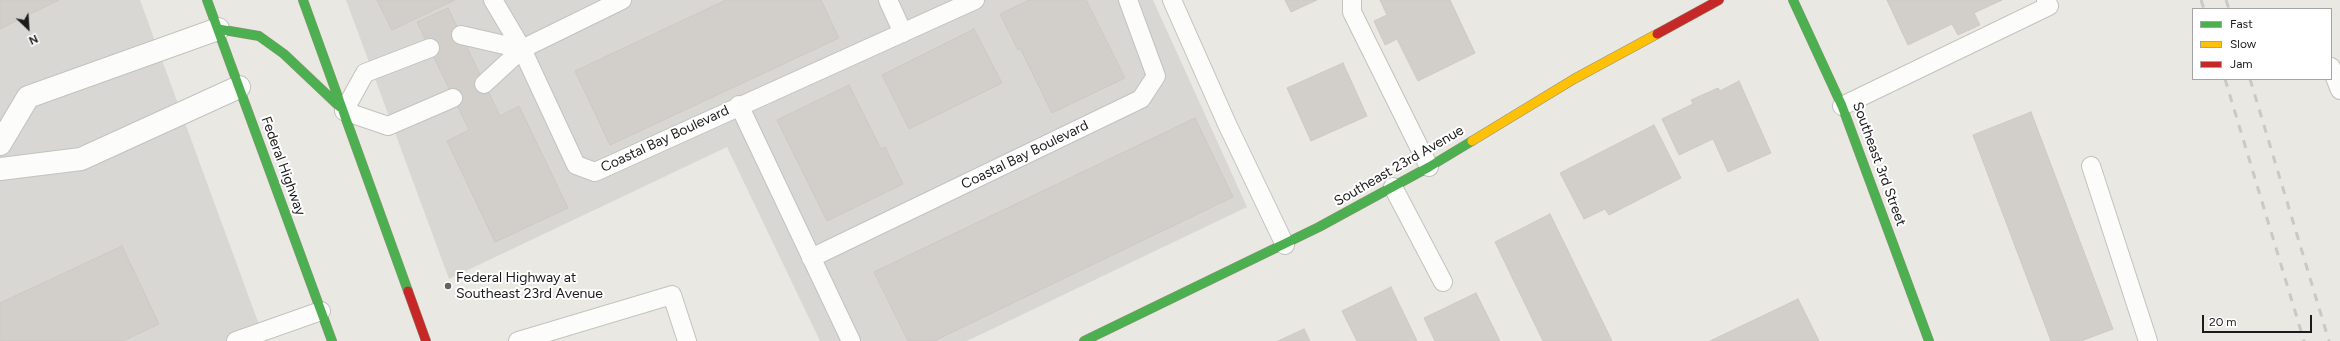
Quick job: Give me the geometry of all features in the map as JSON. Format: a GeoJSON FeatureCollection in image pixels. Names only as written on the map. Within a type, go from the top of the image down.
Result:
{"type":"FeatureCollection","features":[{"type":"Feature","properties":{"kind":"street","name":"Federal Highway"},"geometry":{"type":"LineString","coordinates":[[207,0],[332,341]]}},
{"type":"Feature","properties":{"kind":"street"},"geometry":{"type":"LineString","coordinates":[[303,0],[426,341]]}},
{"type":"Feature","properties":{"kind":"street","name":"Southeast 23rd Avenue"},"geometry":{"type":"LineString","coordinates":[[1084,341],[1285,245],[1429,167],[1574,78],[1720,0]]}},
{"type":"Feature","properties":{"kind":"street","name":"Southeast 3rd Street"},"geometry":{"type":"LineString","coordinates":[[1793,0],[1842,106],[1929,341]]}},
{"type":"Feature","properties":{"kind":"street"},"geometry":{"type":"LineString","coordinates":[[0,144],[28,97],[218,29],[259,36],[284,54],[344,111]]}},
{"type":"Feature","properties":{"kind":"street"},"geometry":{"type":"LineString","coordinates":[[0,169],[81,159],[239,87]]}},
{"type":"Feature","properties":{"kind":"lane","name":"Coastal Bay Boulevard"},"geometry":{"type":"LineString","coordinates":[[493,0],[522,49],[576,165],[595,172],[739,105],[975,0]]}},
{"type":"Feature","properties":{"kind":"lane"},"geometry":{"type":"LineString","coordinates":[[484,84],[522,49],[622,0]]}},
{"type":"Feature","properties":{"kind":"lane"},"geometry":{"type":"LineString","coordinates":[[888,0],[903,33]]}},
{"type":"Feature","properties":{"kind":"lane","name":"Coastal Bay Boulevard"},"geometry":{"type":"LineString","coordinates":[[811,258],[1141,99],[1156,76],[1128,0]]}},
{"type":"Feature","properties":{"kind":"lane"},"geometry":{"type":"LineString","coordinates":[[1352,0],[1352,12],[1429,167]]}},
{"type":"Feature","properties":{"kind":"lane"},"geometry":{"type":"LineString","coordinates":[[1842,106],[2049,6],[2046,0]]}},
{"type":"Feature","properties":{"kind":"lane"},"geometry":{"type":"LineString","coordinates":[[1174,6],[1285,245]]}},
{"type":"Feature","properties":{"kind":"lane"},"geometry":{"type":"LineString","coordinates":[[461,36],[522,49]]}},
{"type":"Feature","properties":{"kind":"lane"},"geometry":{"type":"LineString","coordinates":[[430,48],[365,73],[344,111],[388,126],[453,98]]}},
{"type":"Feature","properties":{"kind":"lane"},"geometry":{"type":"LineString","coordinates":[[2332,70],[2340,90]]}},
{"type":"Feature","properties":{"kind":"lane","name":"Coastal Bay Boulevard"},"geometry":{"type":"LineString","coordinates":[[739,105],[850,341]]}},
{"type":"Feature","properties":{"kind":"lane"},"geometry":{"type":"LineString","coordinates":[[2091,166],[2148,341]]}},
{"type":"Feature","properties":{"kind":"lane"},"geometry":{"type":"LineString","coordinates":[[1393,187],[1443,282]]}},
{"type":"Feature","properties":{"kind":"lane"},"geometry":{"type":"LineString","coordinates":[[518,341],[672,295],[687,341]]}},
{"type":"Feature","properties":{"kind":"lane"},"geometry":{"type":"LineString","coordinates":[[236,341],[322,311]]}},
{"type":"Feature","properties":{"kind":"shaded area"},"geometry":{"type":"Polygon","coordinates":[[[0,0],[140,0],[265,341],[0,341],[0,0]]]}},
{"type":"Feature","properties":{"kind":"shaded area"},"geometry":{"type":"Polygon","coordinates":[[[346,0],[1153,0],[1247,207],[967,341],[820,341],[727,147],[449,279],[346,0]]]}},
{"type":"Feature","properties":{"kind":"building"},"geometry":{"type":"Polygon","coordinates":[[[0,0],[59,0],[0,29],[0,0]]]}},
{"type":"Feature","properties":{"kind":"building"},"geometry":{"type":"Polygon","coordinates":[[[377,0],[455,0],[392,30],[377,0]]]}},
{"type":"Feature","properties":{"kind":"building"},"geometry":{"type":"Polygon","coordinates":[[[726,0],[821,0],[839,38],[610,145],[575,71],[726,0]]]}},
{"type":"Feature","properties":{"kind":"building"},"geometry":{"type":"Polygon","coordinates":[[[1029,0],[1086,0],[1125,78],[1052,113],[1020,48],[1018,50],[1000,14],[1029,0]]]}},
{"type":"Feature","properties":{"kind":"building"},"geometry":{"type":"Polygon","coordinates":[[[1285,0],[1317,0],[1291,12],[1285,0]]]}},
{"type":"Feature","properties":{"kind":"building"},"geometry":{"type":"Polygon","coordinates":[[[1380,0],[1450,0],[1475,53],[1418,81],[1397,39],[1385,45],[1374,21],[1387,15],[1380,0]]]}},
{"type":"Feature","properties":{"kind":"building"},"geometry":{"type":"Polygon","coordinates":[[[1887,0],[2002,0],[1974,13],[1980,25],[1958,35],[1952,24],[1908,45],[1887,0]]]}},
{"type":"Feature","properties":{"kind":"building"},"geometry":{"type":"Polygon","coordinates":[[[448,8],[500,116],[519,106],[568,208],[495,242],[447,141],[469,130],[417,22],[448,8]]]}},
{"type":"Feature","properties":{"kind":"building"},"geometry":{"type":"Polygon","coordinates":[[[974,29],[1002,83],[909,129],[882,75],[974,29]]]}},
{"type":"Feature","properties":{"kind":"building"},"geometry":{"type":"Polygon","coordinates":[[[1343,63],[1367,116],[1311,141],[1287,88],[1343,63]]]}},
{"type":"Feature","properties":{"kind":"building"},"geometry":{"type":"Polygon","coordinates":[[[1739,81],[1771,153],[1728,172],[1713,139],[1679,155],[1662,119],[1693,104],[1691,100],[1718,88],[1720,91],[1739,81]]]}},
{"type":"Feature","properties":{"kind":"building"},"geometry":{"type":"Polygon","coordinates":[[[849,85],[881,149],[885,147],[903,184],[827,221],[777,120],[849,85]]]}},
{"type":"Feature","properties":{"kind":"building"},"geometry":{"type":"Polygon","coordinates":[[[2031,112],[2113,329],[2081,341],[2051,341],[1973,135],[2031,112]]]}},
{"type":"Feature","properties":{"kind":"building"},"geometry":{"type":"Polygon","coordinates":[[[1195,118],[1233,197],[934,341],[908,341],[874,272],[1195,118]]]}},
{"type":"Feature","properties":{"kind":"building"},"geometry":{"type":"Polygon","coordinates":[[[1654,125],[1681,178],[1609,215],[1605,209],[1584,219],[1560,173],[1654,125]]]}},
{"type":"Feature","properties":{"kind":"building"},"geometry":{"type":"Polygon","coordinates":[[[1550,214],[1612,341],[1543,341],[1495,242],[1550,214]]]}},
{"type":"Feature","properties":{"kind":"building"},"geometry":{"type":"Polygon","coordinates":[[[122,246],[159,324],[123,341],[0,341],[0,303],[122,246]]]}},
{"type":"Feature","properties":{"kind":"building"},"geometry":{"type":"Polygon","coordinates":[[[1391,287],[1417,341],[1357,341],[1342,311],[1391,287]]]}},
{"type":"Feature","properties":{"kind":"building"},"geometry":{"type":"Polygon","coordinates":[[[1476,293],[1500,341],[1435,341],[1424,318],[1476,293]]]}},
{"type":"Feature","properties":{"kind":"building"},"geometry":{"type":"Polygon","coordinates":[[[1798,299],[1819,341],[1710,341],[1798,299]]]}},
{"type":"Feature","properties":{"kind":"building"},"geometry":{"type":"Polygon","coordinates":[[[1304,329],[1310,341],[1278,341],[1304,329]]]}},
{"type":"Feature","properties":{"kind":"railway"},"geometry":{"type":"LineString","coordinates":[[2201,0],[2204,8]]}},
{"type":"Feature","properties":{"kind":"railway"},"geometry":{"type":"LineString","coordinates":[[2226,0],[2229,8]]}},
{"type":"Feature","properties":{"kind":"railway"},"geometry":{"type":"LineString","coordinates":[[2225,80],[2304,341]]}},
{"type":"Feature","properties":{"kind":"railway"},"geometry":{"type":"LineString","coordinates":[[2250,80],[2329,341]]}},
{"type":"Feature","properties":{"kind":"traffic: fast"},"geometry":{"type":"LineString","coordinates":[[207,0],[332,341]]}},
{"type":"Feature","properties":{"kind":"traffic: fast"},"geometry":{"type":"LineString","coordinates":[[303,0],[408,291]]}},
{"type":"Feature","properties":{"kind":"traffic: fast"},"geometry":{"type":"LineString","coordinates":[[1793,0],[1842,106],[1929,341]]}},
{"type":"Feature","properties":{"kind":"traffic: fast"},"geometry":{"type":"LineString","coordinates":[[218,29],[259,36],[284,54],[340,107]]}},
{"type":"Feature","properties":{"kind":"traffic: fast"},"geometry":{"type":"LineString","coordinates":[[1084,341],[1319,227],[1429,167],[1472,141]]}},
{"type":"Feature","properties":{"kind":"traffic: slow"},"geometry":{"type":"LineString","coordinates":[[1472,141],[1574,79],[1657,34]]}},
{"type":"Feature","properties":{"kind":"traffic: jam"},"geometry":{"type":"LineString","coordinates":[[1657,34],[1719,0]]}},
{"type":"Feature","properties":{"kind":"traffic: jam"},"geometry":{"type":"LineString","coordinates":[[408,291],[426,341]]}},
{"type":"Feature","properties":{"kind":"place","name":"Federal Highway at Southeast 23rd Avenue"},"geometry":{"type":"Point","coordinates":[448,286]}}]}
